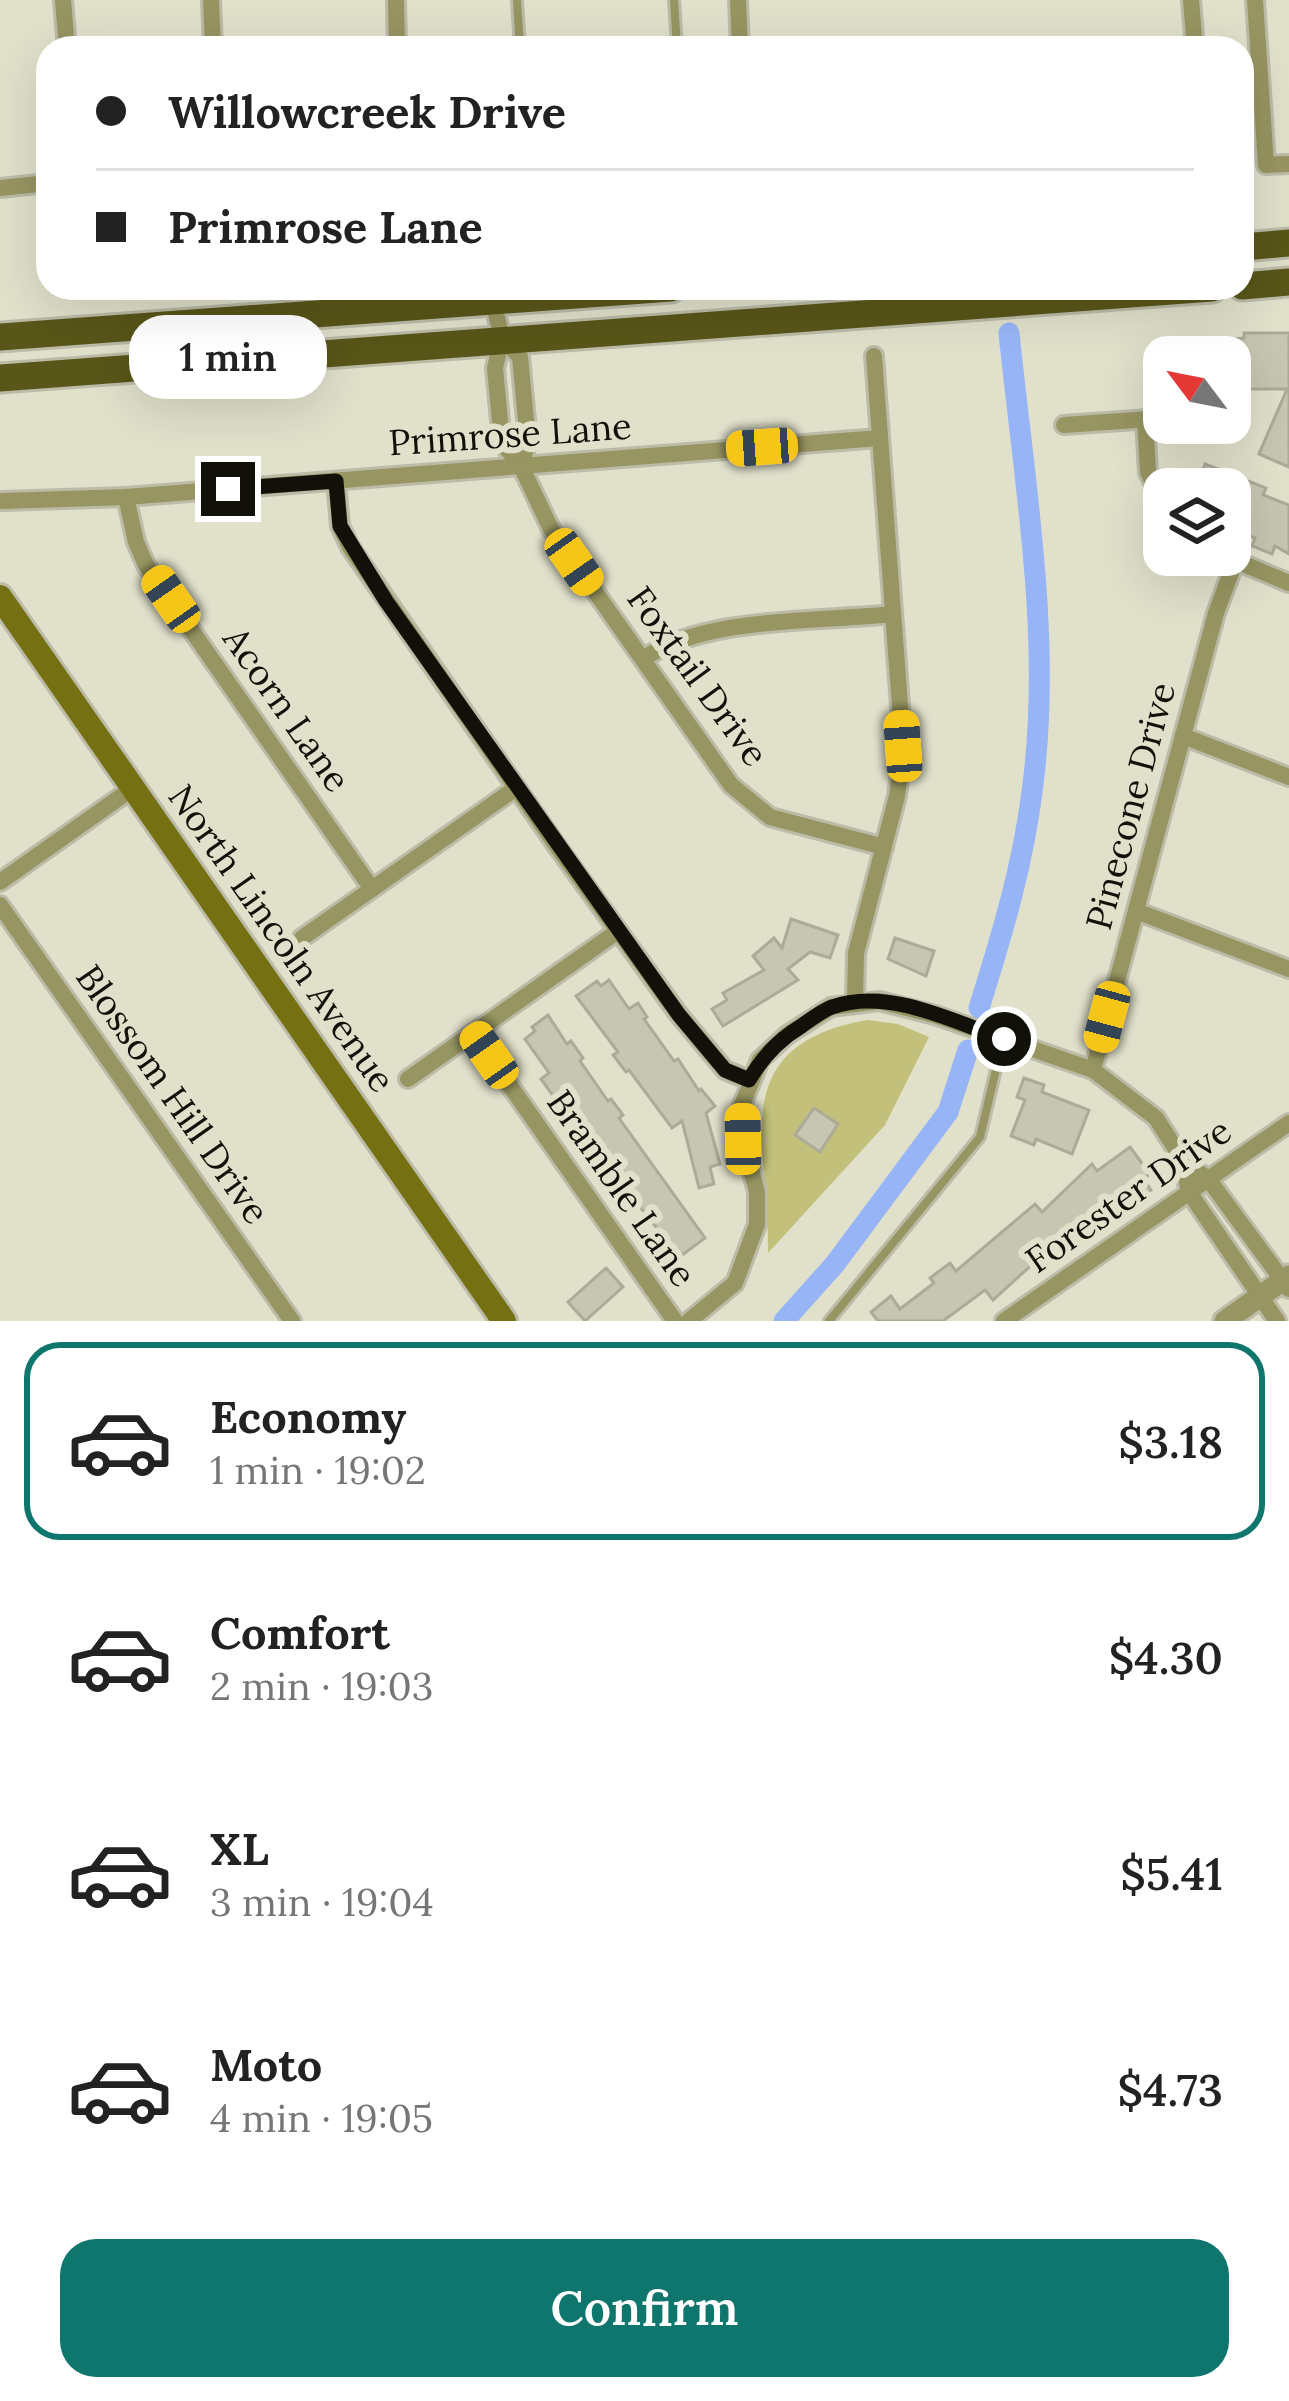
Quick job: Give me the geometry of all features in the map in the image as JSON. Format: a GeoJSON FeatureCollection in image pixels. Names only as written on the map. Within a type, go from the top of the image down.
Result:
{"type":"FeatureCollection","features":[{"type":"Feature","properties":{"kind":"main road"},"geometry":{"type":"LineString","coordinates":[[1254,246],[1289,243]]}},
{"type":"Feature","properties":{"kind":"main road"},"geometry":{"type":"LineString","coordinates":[[1254,285],[1289,282]]}},
{"type":"Feature","properties":{"kind":"main road"},"geometry":{"type":"LineString","coordinates":[[0,337],[433,300]]}},
{"type":"Feature","properties":{"kind":"main road"},"geometry":{"type":"LineString","coordinates":[[0,378],[1042,300]]}},
{"type":"Feature","properties":{"kind":"main road","name":"North Lincoln Avenue"},"geometry":{"type":"LineString","coordinates":[[0,597],[504,1321]]}},
{"type":"Feature","properties":{"kind":"street"},"geometry":{"type":"LineString","coordinates":[[63,0],[66,36]]}},
{"type":"Feature","properties":{"kind":"street"},"geometry":{"type":"LineString","coordinates":[[211,0],[212,36]]}},
{"type":"Feature","properties":{"kind":"street"},"geometry":{"type":"LineString","coordinates":[[396,0],[397,36]]}},
{"type":"Feature","properties":{"kind":"street"},"geometry":{"type":"LineString","coordinates":[[738,0],[740,36]]}},
{"type":"Feature","properties":{"kind":"street"},"geometry":{"type":"LineString","coordinates":[[1191,0],[1194,36]]}},
{"type":"Feature","properties":{"kind":"street"},"geometry":{"type":"LineString","coordinates":[[1255,0],[1266,165],[1289,164]]}},
{"type":"Feature","properties":{"kind":"street"},"geometry":{"type":"LineString","coordinates":[[0,188],[36,184]]}},
{"type":"Feature","properties":{"kind":"street"},"geometry":{"type":"LineString","coordinates":[[493,300],[502,338]]}},
{"type":"Feature","properties":{"kind":"street","name":"Foxtail Drive"},"geometry":{"type":"LineString","coordinates":[[502,338],[520,357],[527,441],[521,466]]}},
{"type":"Feature","properties":{"kind":"street","name":"Foxtail Drive"},"geometry":{"type":"LineString","coordinates":[[502,338],[495,368],[502,443],[521,466],[551,529],[731,785],[770,817],[884,847]]}},
{"type":"Feature","properties":{"kind":"street"},"geometry":{"type":"LineString","coordinates":[[855,1003],[856,953],[897,796],[903,746],[874,356]]}},
{"type":"Feature","properties":{"kind":"street"},"geometry":{"type":"LineString","coordinates":[[1064,425],[1143,419]]}},
{"type":"Feature","properties":{"kind":"street","name":"Primrose Lane"},"geometry":{"type":"LineString","coordinates":[[2,501],[126,497],[879,438]]}},
{"type":"Feature","properties":{"kind":"street"},"geometry":{"type":"LineString","coordinates":[[336,481],[340,526],[350,547],[516,788],[725,1070],[749,1080]]}},
{"type":"Feature","properties":{"kind":"street","name":"Acorn Lane"},"geometry":{"type":"LineString","coordinates":[[126,497],[146,565],[372,889]]}},
{"type":"Feature","properties":{"kind":"street"},"geometry":{"type":"LineString","coordinates":[[1251,567],[1289,583]]}},
{"type":"Feature","properties":{"kind":"street","name":"Pinecone Drive"},"geometry":{"type":"LineString","coordinates":[[1093,1070],[1225,576]]}},
{"type":"Feature","properties":{"kind":"street"},"geometry":{"type":"LineString","coordinates":[[643,659],[662,645],[705,631],[893,614]]}},
{"type":"Feature","properties":{"kind":"street"},"geometry":{"type":"LineString","coordinates":[[1183,736],[1289,777]]}},
{"type":"Feature","properties":{"kind":"street"},"geometry":{"type":"LineString","coordinates":[[0,883],[133,788]]}},
{"type":"Feature","properties":{"kind":"street"},"geometry":{"type":"LineString","coordinates":[[302,938],[516,788]]}},
{"type":"Feature","properties":{"kind":"street","name":"Blossom Hill Drive"},"geometry":{"type":"LineString","coordinates":[[0,905],[292,1321]]}},
{"type":"Feature","properties":{"kind":"street"},"geometry":{"type":"LineString","coordinates":[[1136,911],[1289,969]]}},
{"type":"Feature","properties":{"kind":"street"},"geometry":{"type":"LineString","coordinates":[[408,1079],[618,931]]}},
{"type":"Feature","properties":{"kind":"street"},"geometry":{"type":"LineString","coordinates":[[689,1321],[735,1283],[757,1224],[757,1192],[743,1139],[742,1105],[760,1060],[787,1035],[831,1007],[879,1000],[1093,1070],[1156,1118],[1182,1159],[1209,1180],[1287,1282],[1225,1321]]}},
{"type":"Feature","properties":{"kind":"street","name":"Bramble Lane"},"geometry":{"type":"LineString","coordinates":[[473,1033],[675,1321]]}},
{"type":"Feature","properties":{"kind":"street","name":"Forester Drive"},"geometry":{"type":"LineString","coordinates":[[1004,1321],[1289,1124]]}},
{"type":"Feature","properties":{"kind":"street"},"geometry":{"type":"LineString","coordinates":[[1182,1159],[1189,1192],[1277,1321]]}},
{"type":"Feature","properties":{"kind":"lane"},"geometry":{"type":"LineString","coordinates":[[518,0],[520,36]]}},
{"type":"Feature","properties":{"kind":"lane"},"geometry":{"type":"LineString","coordinates":[[674,0],[676,36]]}},
{"type":"Feature","properties":{"kind":"lane"},"geometry":{"type":"LineString","coordinates":[[498,405],[525,404]]}},
{"type":"Feature","properties":{"kind":"lane"},"geometry":{"type":"LineString","coordinates":[[829,1321],[980,1137],[1004,1039]]}},
{"type":"Feature","properties":{"kind":"shaded area"},"geometry":{"type":"Polygon","coordinates":[[[867,1020],[898,1024],[929,1037],[885,1125],[768,1253],[762,1140],[772,1078],[790,1053],[821,1033],[867,1020]]]}},
{"type":"Feature","properties":{"kind":"building"},"geometry":{"type":"Polygon","coordinates":[[[1289,333],[1289,467],[1259,454],[1287,389],[1251,389],[1251,336],[1244,336],[1289,333]]]}},
{"type":"Feature","properties":{"kind":"building"},"geometry":{"type":"Polygon","coordinates":[[[1251,482],[1266,488],[1263,495],[1289,505],[1289,554],[1275,546],[1272,554],[1252,546],[1255,538],[1251,537],[1251,482]]]}},
{"type":"Feature","properties":{"kind":"building"},"geometry":{"type":"Polygon","coordinates":[[[791,919],[838,935],[830,958],[810,952],[788,969],[798,980],[723,1026],[712,1009],[727,1000],[723,993],[764,970],[753,956],[774,938],[782,948],[791,919]]]}},
{"type":"Feature","properties":{"kind":"building"},"geometry":{"type":"Polygon","coordinates":[[[895,938],[934,951],[926,976],[888,959],[895,938]]]}},
{"type":"Feature","properties":{"kind":"building"},"geometry":{"type":"Polygon","coordinates":[[[609,980],[629,1009],[638,1003],[674,1061],[678,1059],[715,1106],[706,1113],[720,1164],[710,1167],[714,1184],[699,1188],[682,1121],[672,1128],[613,1055],[618,1052],[576,996],[597,981],[601,986],[609,980]]]}},
{"type":"Feature","properties":{"kind":"building"},"geometry":{"type":"Polygon","coordinates":[[[548,1015],[583,1058],[580,1061],[623,1115],[619,1118],[705,1238],[669,1265],[656,1249],[667,1241],[611,1170],[603,1176],[566,1116],[562,1119],[552,1105],[557,1101],[541,1079],[549,1073],[525,1039],[548,1015]]]}},
{"type":"Feature","properties":{"kind":"building"},"geometry":{"type":"Polygon","coordinates":[[[1024,1078],[1044,1085],[1042,1092],[1089,1110],[1072,1154],[1036,1139],[1034,1145],[1011,1136],[1025,1100],[1017,1097],[1024,1078]]]}},
{"type":"Feature","properties":{"kind":"building"},"geometry":{"type":"Polygon","coordinates":[[[814,1108],[838,1124],[820,1152],[795,1135],[814,1108]]]}},
{"type":"Feature","properties":{"kind":"building"},"geometry":{"type":"Polygon","coordinates":[[[1130,1147],[1150,1174],[1144,1179],[1151,1190],[1135,1201],[1133,1197],[1079,1242],[1069,1231],[993,1300],[985,1290],[943,1321],[878,1321],[871,1312],[891,1296],[900,1309],[934,1283],[930,1278],[950,1263],[956,1271],[1035,1204],[1042,1212],[1092,1164],[1097,1171],[1130,1147]]]}},
{"type":"Feature","properties":{"kind":"building"},"geometry":{"type":"Polygon","coordinates":[[[606,1268],[623,1287],[585,1321],[568,1302],[606,1268]]]}},
{"type":"Feature","properties":{"kind":"waterway"},"geometry":{"type":"LineString","coordinates":[[979,1008],[1024,842],[1038,728],[1034,558],[1009,333]]}},
{"type":"Feature","properties":{"kind":"waterway"},"geometry":{"type":"LineString","coordinates":[[784,1321],[835,1264],[948,1112],[968,1050]]}},
{"type":"Feature","properties":{"kind":"route"},"geometry":{"type":"LineString","coordinates":[[228,489],[336,481],[340,526],[350,547],[556,845],[679,1015],[725,1070],[749,1080],[760,1060],[787,1035],[831,1007],[879,1000],[1004,1039]]}}]}
